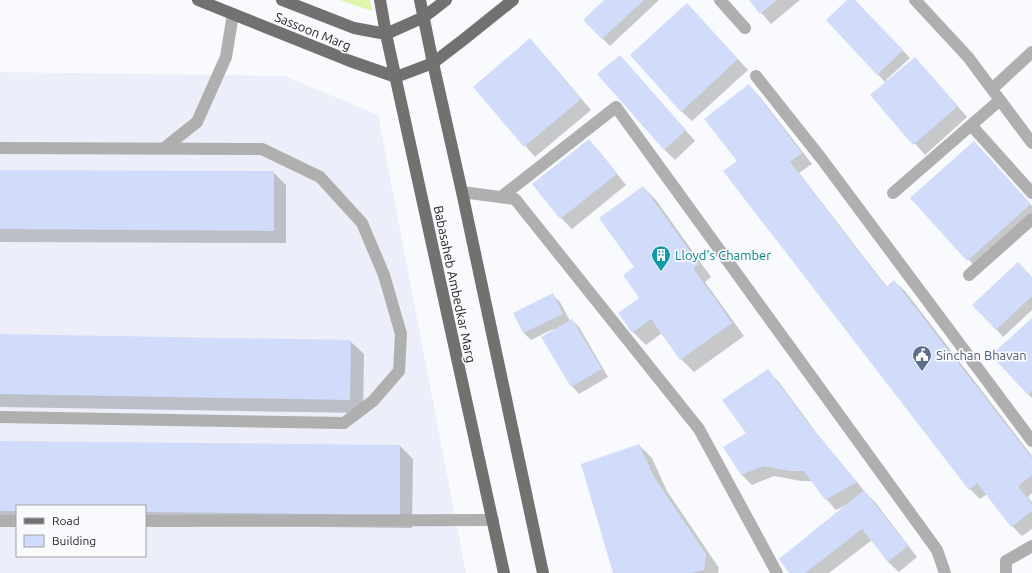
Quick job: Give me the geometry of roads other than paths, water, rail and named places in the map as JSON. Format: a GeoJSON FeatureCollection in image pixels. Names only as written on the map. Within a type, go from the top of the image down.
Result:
{"type":"FeatureCollection","features":[{"type":"Feature","properties":{"kind":"main road","name":"Sassoon Marg"},"geometry":{"type":"LineString","coordinates":[[198,0],[350,61],[396,77]]}},
{"type":"Feature","properties":{"kind":"main road","name":"Sassoon Marg"},"geometry":{"type":"LineString","coordinates":[[282,0],[354,28],[386,34]]}},
{"type":"Feature","properties":{"kind":"main road","name":"Babasaheb Ambedkar Marg"},"geometry":{"type":"LineString","coordinates":[[380,0],[386,34],[504,573]]}},
{"type":"Feature","properties":{"kind":"main road","name":"Babasaheb Ambedkar Marg"},"geometry":{"type":"LineString","coordinates":[[420,0],[543,573]]}},
{"type":"Feature","properties":{"kind":"main road"},"geometry":{"type":"LineString","coordinates":[[386,34],[424,17],[446,0]]}},
{"type":"Feature","properties":{"kind":"main road"},"geometry":{"type":"LineString","coordinates":[[396,77],[433,63],[513,0]]}},
{"type":"Feature","properties":{"kind":"street"},"geometry":{"type":"LineString","coordinates":[[720,0],[745,28]]}},
{"type":"Feature","properties":{"kind":"street"},"geometry":{"type":"LineString","coordinates":[[915,0],[968,57],[1032,143]]}},
{"type":"Feature","properties":{"kind":"street"},"geometry":{"type":"LineString","coordinates":[[163,149],[197,122],[226,57],[233,14]]}},
{"type":"Feature","properties":{"kind":"street"},"geometry":{"type":"LineString","coordinates":[[992,89],[1032,52]]}},
{"type":"Feature","properties":{"kind":"street"},"geometry":{"type":"LineString","coordinates":[[756,76],[821,158],[1032,440]]}},
{"type":"Feature","properties":{"kind":"street"},"geometry":{"type":"LineString","coordinates":[[894,193],[1000,100]]}},
{"type":"Feature","properties":{"kind":"street"},"geometry":{"type":"LineString","coordinates":[[501,197],[616,107],[937,550],[945,573]]}},
{"type":"Feature","properties":{"kind":"street"},"geometry":{"type":"LineString","coordinates":[[971,125],[1032,193]]}},
{"type":"Feature","properties":{"kind":"street"},"geometry":{"type":"LineString","coordinates":[[0,148],[262,149],[320,177],[362,223],[384,275],[401,334],[399,371],[373,401],[344,423],[0,418]]}},
{"type":"Feature","properties":{"kind":"street"},"geometry":{"type":"LineString","coordinates":[[462,192],[515,199],[699,430],[777,573]]}},
{"type":"Feature","properties":{"kind":"street"},"geometry":{"type":"LineString","coordinates":[[969,275],[1032,220]]}},
{"type":"Feature","properties":{"kind":"street"},"geometry":{"type":"LineString","coordinates":[[146,521],[493,520]]}},
{"type":"Feature","properties":{"kind":"street"},"geometry":{"type":"LineString","coordinates":[[0,521],[16,521]]}},
{"type":"Feature","properties":{"kind":"street"},"geometry":{"type":"LineString","coordinates":[[1006,573],[1006,561],[1032,546]]}},
{"type":"Feature","properties":{"kind":"place","name":"Lloyd's Chamber"},"geometry":{"type":"Point","coordinates":[661,272]}},
{"type":"Feature","properties":{"kind":"place","name":"Sinchan Bhavan"},"geometry":{"type":"Point","coordinates":[922,372]}}]}
